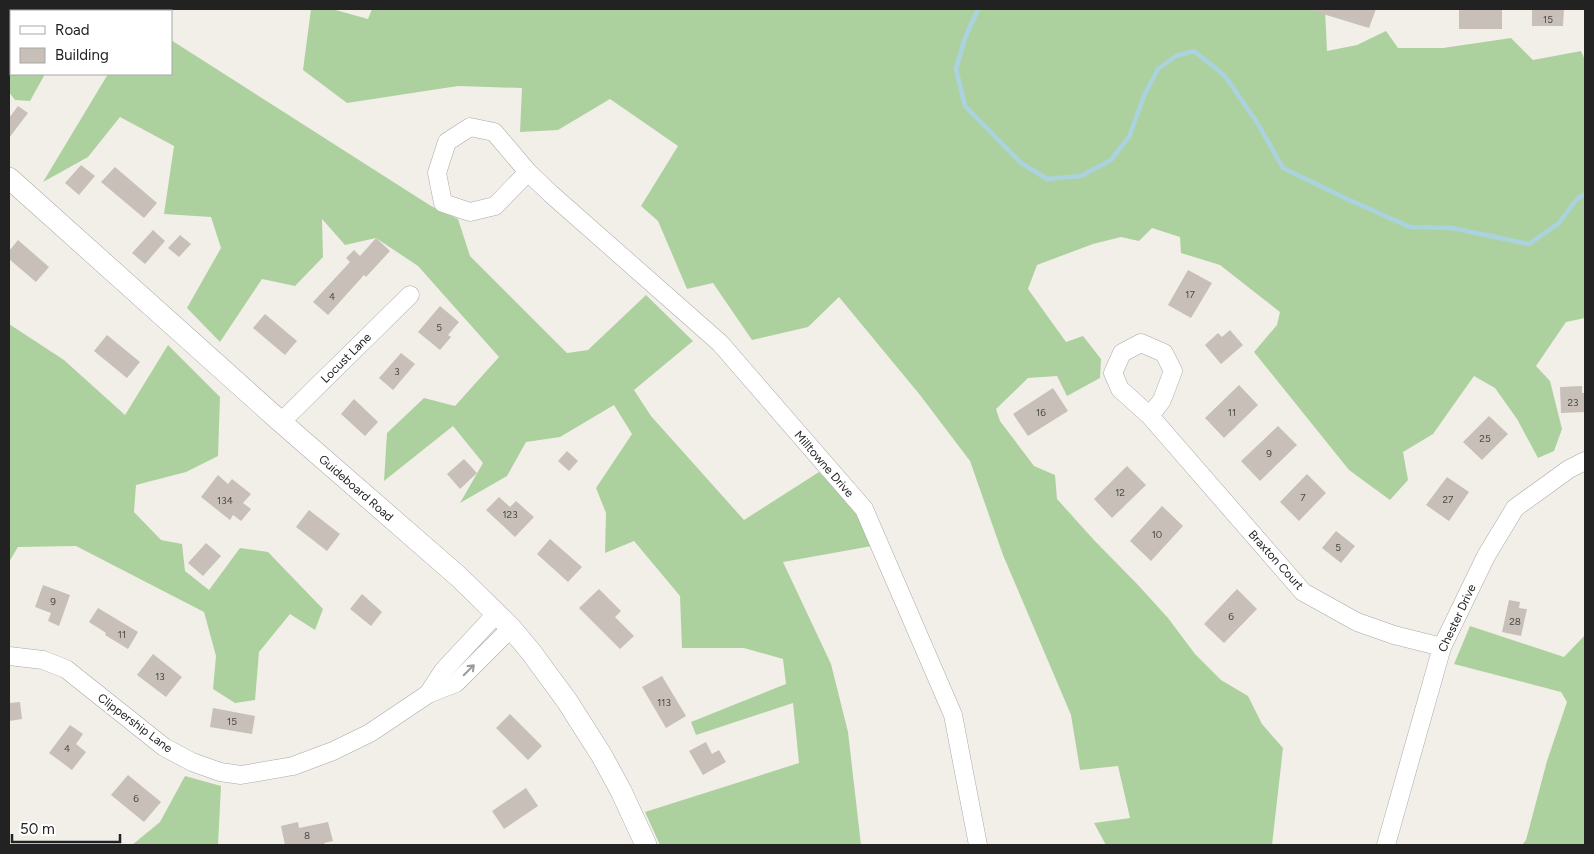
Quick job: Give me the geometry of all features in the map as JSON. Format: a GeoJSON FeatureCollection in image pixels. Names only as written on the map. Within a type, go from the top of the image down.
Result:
{"type":"FeatureCollection","features":[{"type":"Feature","properties":{"kind":"street","name":"Milltowne Drive"},"geometry":{"type":"LineString","coordinates":[[528,172],[495,206],[470,212],[443,203],[437,173],[447,142],[470,128],[494,132],[528,172],[551,194],[720,342],[864,510],[953,715],[978,845]]}},
{"type":"Feature","properties":{"kind":"street","name":"Guideboard Road"},"geometry":{"type":"LineString","coordinates":[[9,178],[281,422],[459,577],[503,621],[532,652],[567,701],[621,790],[646,845]]}},
{"type":"Feature","properties":{"kind":"street","name":"Locust Lane"},"geometry":{"type":"LineString","coordinates":[[281,422],[410,294]]}},
{"type":"Feature","properties":{"kind":"street","name":"Braxton Court"},"geometry":{"type":"LineString","coordinates":[[1150,416],[1303,592],[1356,622],[1394,635],[1442,647]]}},
{"type":"Feature","properties":{"kind":"street","name":"Chester Drive"},"geometry":{"type":"LineString","coordinates":[[1386,845],[1442,647],[1486,556],[1515,508],[1570,469],[1585,461]]}},
{"type":"Feature","properties":{"kind":"street","name":"Clippership Lane"},"geometry":{"type":"LineString","coordinates":[[9,656],[43,660],[66,669],[164,747],[192,762],[220,772],[241,775],[293,766],[333,752],[370,733],[428,694],[443,671],[503,621]]}},
{"type":"Feature","properties":{"kind":"green space"},"geometry":{"type":"Polygon","coordinates":[[[311,9],[332,9],[368,19],[372,9],[1325,9],[1327,51],[1357,45],[1386,31],[1398,48],[1443,48],[1511,38],[1533,60],[1581,51],[1585,60],[1585,318],[1566,322],[1536,366],[1550,381],[1562,429],[1554,451],[1538,458],[1517,419],[1495,388],[1474,376],[1433,434],[1403,452],[1408,480],[1390,500],[1349,470],[1254,352],[1277,325],[1280,312],[1220,265],[1181,253],[1180,237],[1152,228],[1139,241],[1121,237],[1093,244],[1037,265],[1028,289],[1066,342],[1083,336],[1101,359],[1100,378],[1067,396],[1057,376],[1028,378],[996,409],[1000,421],[1034,466],[1055,475],[1057,499],[1168,618],[1195,654],[1221,680],[1248,696],[1262,724],[1283,748],[1272,845],[1106,845],[1094,823],[1130,818],[1118,766],[1080,770],[1071,715],[1003,555],[970,461],[920,395],[839,297],[808,327],[752,340],[713,283],[687,289],[658,221],[641,206],[678,146],[610,99],[558,130],[520,132],[522,88],[458,86],[347,103],[303,70],[311,9]]]}},
{"type":"Feature","properties":{"kind":"green space"},"geometry":{"type":"Polygon","coordinates":[[[172,41],[431,206],[458,219],[470,256],[567,353],[588,350],[646,295],[693,341],[634,390],[651,416],[744,520],[819,472],[855,510],[872,546],[783,562],[831,664],[848,732],[861,845],[660,845],[645,812],[799,763],[793,703],[696,735],[691,722],[786,684],[783,659],[744,648],[682,648],[680,596],[634,541],[605,553],[606,513],[596,488],[632,434],[614,405],[560,437],[526,442],[507,476],[460,503],[483,463],[453,426],[384,481],[387,433],[424,398],[455,406],[499,357],[418,266],[376,238],[345,245],[322,219],[323,257],[295,286],[262,279],[220,342],[187,308],[221,248],[211,217],[164,214],[174,146],[120,117],[88,157],[43,182],[107,75],[172,75],[172,41]]]}},
{"type":"Feature","properties":{"kind":"green space"},"geometry":{"type":"Polygon","coordinates":[[[10,64],[10,75],[44,75],[30,101],[15,100],[9,92],[10,64]]]}},
{"type":"Feature","properties":{"kind":"green space"},"geometry":{"type":"Polygon","coordinates":[[[9,324],[64,360],[125,415],[168,345],[220,397],[218,456],[186,472],[136,485],[134,512],[161,540],[182,544],[185,571],[209,590],[240,548],[268,552],[323,609],[315,630],[290,614],[259,652],[255,700],[235,703],[213,689],[216,656],[204,612],[76,546],[18,547],[9,562],[9,324]]]}},
{"type":"Feature","properties":{"kind":"green space"},"geometry":{"type":"Polygon","coordinates":[[[1470,626],[1564,657],[1585,635],[1585,845],[1522,845],[1526,840],[1547,761],[1567,702],[1561,692],[1454,664],[1470,626]]]}},
{"type":"Feature","properties":{"kind":"green space"},"geometry":{"type":"Polygon","coordinates":[[[185,776],[221,786],[218,845],[132,845],[160,822],[185,776]]]}},
{"type":"Feature","properties":{"kind":"building"},"geometry":{"type":"Polygon","coordinates":[[[1314,9],[1376,9],[1369,28],[1313,11],[1314,9]]]}},
{"type":"Feature","properties":{"kind":"building"},"geometry":{"type":"Polygon","coordinates":[[[1459,9],[1502,9],[1502,29],[1459,29],[1459,9]]]}},
{"type":"Feature","properties":{"kind":"building"},"geometry":{"type":"Polygon","coordinates":[[[1532,9],[1564,9],[1563,26],[1532,26],[1532,9]]]}},
{"type":"Feature","properties":{"kind":"building"},"geometry":{"type":"Polygon","coordinates":[[[18,106],[28,113],[9,138],[9,118],[18,106]]]}},
{"type":"Feature","properties":{"kind":"building"},"geometry":{"type":"Polygon","coordinates":[[[81,165],[95,176],[79,195],[65,183],[81,165]]]}},
{"type":"Feature","properties":{"kind":"building"},"geometry":{"type":"Polygon","coordinates":[[[115,167],[157,203],[144,218],[101,182],[115,167]]]}},
{"type":"Feature","properties":{"kind":"building"},"geometry":{"type":"Polygon","coordinates":[[[153,230],[165,241],[145,264],[132,253],[153,230]]]}},
{"type":"Feature","properties":{"kind":"building"},"geometry":{"type":"Polygon","coordinates":[[[180,235],[191,244],[179,257],[168,248],[180,235]]]}},
{"type":"Feature","properties":{"kind":"building"},"geometry":{"type":"Polygon","coordinates":[[[376,238],[390,251],[366,277],[364,275],[328,315],[313,302],[350,262],[346,258],[354,250],[360,256],[376,238]]]}},
{"type":"Feature","properties":{"kind":"building"},"geometry":{"type":"Polygon","coordinates":[[[18,240],[49,267],[36,282],[9,259],[9,251],[18,240]]]}},
{"type":"Feature","properties":{"kind":"building"},"geometry":{"type":"Polygon","coordinates":[[[1188,270],[1212,283],[1191,318],[1168,305],[1188,270]]]}},
{"type":"Feature","properties":{"kind":"building"},"geometry":{"type":"Polygon","coordinates":[[[440,306],[459,322],[448,335],[451,337],[440,350],[418,332],[440,306]]]}},
{"type":"Feature","properties":{"kind":"building"},"geometry":{"type":"Polygon","coordinates":[[[265,314],[297,341],[285,355],[253,328],[265,314]]]}},
{"type":"Feature","properties":{"kind":"building"},"geometry":{"type":"Polygon","coordinates":[[[1230,330],[1243,345],[1221,364],[1205,345],[1218,333],[1222,337],[1230,330]]]}},
{"type":"Feature","properties":{"kind":"building"},"geometry":{"type":"Polygon","coordinates":[[[107,335],[140,362],[127,378],[94,351],[107,335]]]}},
{"type":"Feature","properties":{"kind":"building"},"geometry":{"type":"Polygon","coordinates":[[[401,353],[415,364],[393,390],[379,378],[401,353]]]}},
{"type":"Feature","properties":{"kind":"building"},"geometry":{"type":"Polygon","coordinates":[[[1239,385],[1258,405],[1224,438],[1205,418],[1239,385]]]}},
{"type":"Feature","properties":{"kind":"building"},"geometry":{"type":"Polygon","coordinates":[[[1582,386],[1582,393],[1585,393],[1585,412],[1561,413],[1560,387],[1582,386]]]}},
{"type":"Feature","properties":{"kind":"building"},"geometry":{"type":"Polygon","coordinates":[[[1053,388],[1068,411],[1028,436],[1013,414],[1053,388]]]}},
{"type":"Feature","properties":{"kind":"building"},"geometry":{"type":"Polygon","coordinates":[[[354,399],[378,422],[365,436],[341,414],[354,399]]]}},
{"type":"Feature","properties":{"kind":"building"},"geometry":{"type":"Polygon","coordinates":[[[1489,416],[1508,434],[1482,460],[1463,442],[1489,416]]]}},
{"type":"Feature","properties":{"kind":"building"},"geometry":{"type":"Polygon","coordinates":[[[1278,426],[1297,445],[1260,481],[1241,461],[1278,426]]]}},
{"type":"Feature","properties":{"kind":"building"},"geometry":{"type":"Polygon","coordinates":[[[567,451],[578,461],[569,471],[558,461],[567,451]]]}},
{"type":"Feature","properties":{"kind":"building"},"geometry":{"type":"Polygon","coordinates":[[[464,459],[477,473],[460,489],[447,474],[464,459]]]}},
{"type":"Feature","properties":{"kind":"building"},"geometry":{"type":"Polygon","coordinates":[[[1127,466],[1146,485],[1112,518],[1094,499],[1127,466]]]}},
{"type":"Feature","properties":{"kind":"building"},"geometry":{"type":"Polygon","coordinates":[[[1307,474],[1326,493],[1299,521],[1280,502],[1307,474]]]}},
{"type":"Feature","properties":{"kind":"building"},"geometry":{"type":"Polygon","coordinates":[[[218,475],[228,484],[232,479],[251,494],[243,503],[251,509],[241,521],[233,515],[230,520],[201,497],[218,475]]]}},
{"type":"Feature","properties":{"kind":"building"},"geometry":{"type":"Polygon","coordinates":[[[1447,477],[1469,492],[1449,521],[1426,505],[1447,477]]]}},
{"type":"Feature","properties":{"kind":"building"},"geometry":{"type":"Polygon","coordinates":[[[499,497],[510,507],[516,501],[534,517],[515,537],[486,510],[499,497]]]}},
{"type":"Feature","properties":{"kind":"building"},"geometry":{"type":"Polygon","coordinates":[[[1162,506],[1183,526],[1151,561],[1130,541],[1162,506]]]}},
{"type":"Feature","properties":{"kind":"building"},"geometry":{"type":"Polygon","coordinates":[[[309,510],[340,534],[327,551],[296,527],[309,510]]]}},
{"type":"Feature","properties":{"kind":"building"},"geometry":{"type":"Polygon","coordinates":[[[1336,531],[1355,546],[1341,563],[1322,548],[1336,531]]]}},
{"type":"Feature","properties":{"kind":"building"},"geometry":{"type":"Polygon","coordinates":[[[550,539],[582,567],[568,582],[537,554],[550,539]]]}},
{"type":"Feature","properties":{"kind":"building"},"geometry":{"type":"Polygon","coordinates":[[[206,543],[221,556],[203,576],[188,563],[206,543]]]}},
{"type":"Feature","properties":{"kind":"building"},"geometry":{"type":"Polygon","coordinates":[[[43,585],[70,595],[59,626],[48,621],[51,613],[35,607],[43,585]]]}},
{"type":"Feature","properties":{"kind":"building"},"geometry":{"type":"Polygon","coordinates":[[[599,589],[621,611],[615,617],[634,636],[620,649],[579,608],[599,589]]]}},
{"type":"Feature","properties":{"kind":"building"},"geometry":{"type":"Polygon","coordinates":[[[1237,589],[1257,609],[1224,643],[1204,624],[1237,589]]]}},
{"type":"Feature","properties":{"kind":"building"},"geometry":{"type":"Polygon","coordinates":[[[362,594],[382,612],[371,626],[350,609],[362,594]]]}},
{"type":"Feature","properties":{"kind":"building"},"geometry":{"type":"Polygon","coordinates":[[[1509,600],[1520,602],[1519,608],[1527,609],[1521,636],[1502,632],[1509,600]]]}},
{"type":"Feature","properties":{"kind":"building"},"geometry":{"type":"Polygon","coordinates":[[[98,608],[138,632],[128,649],[105,635],[106,633],[89,622],[98,608]]]}},
{"type":"Feature","properties":{"kind":"building"},"geometry":{"type":"Polygon","coordinates":[[[153,654],[182,677],[166,697],[137,675],[153,654]]]}},
{"type":"Feature","properties":{"kind":"building"},"geometry":{"type":"Polygon","coordinates":[[[662,676],[686,716],[666,728],[642,687],[662,676]]]}},
{"type":"Feature","properties":{"kind":"building"},"geometry":{"type":"Polygon","coordinates":[[[20,702],[22,719],[9,721],[9,703],[20,702]]]}},
{"type":"Feature","properties":{"kind":"building"},"geometry":{"type":"Polygon","coordinates":[[[213,708],[255,716],[252,734],[210,727],[213,708]]]}},
{"type":"Feature","properties":{"kind":"building"},"geometry":{"type":"Polygon","coordinates":[[[510,714],[542,746],[528,760],[496,728],[510,714]]]}},
{"type":"Feature","properties":{"kind":"building"},"geometry":{"type":"Polygon","coordinates":[[[70,725],[83,734],[76,744],[86,752],[72,770],[49,753],[70,725]]]}},
{"type":"Feature","properties":{"kind":"building"},"geometry":{"type":"Polygon","coordinates":[[[706,742],[712,754],[719,750],[726,762],[703,775],[689,751],[706,742]]]}},
{"type":"Feature","properties":{"kind":"building"},"geometry":{"type":"Polygon","coordinates":[[[128,775],[161,802],[144,822],[111,795],[128,775]]]}},
{"type":"Feature","properties":{"kind":"building"},"geometry":{"type":"Polygon","coordinates":[[[526,788],[538,806],[504,829],[492,811],[526,788]]]}},
{"type":"Feature","properties":{"kind":"building"},"geometry":{"type":"Polygon","coordinates":[[[298,822],[299,828],[328,822],[333,841],[324,843],[325,845],[285,845],[281,826],[298,822]]]}},
{"type":"Feature","properties":{"kind":"waterway"},"geometry":{"type":"LineString","coordinates":[[978,9],[965,38],[956,69],[965,106],[1021,163],[1047,179],[1081,176],[1111,160],[1129,137],[1144,96],[1158,69],[1176,56],[1194,51],[1225,76],[1258,124],[1283,168],[1410,227],[1452,228],[1529,244],[1559,223],[1577,199],[1585,194]]}}]}
